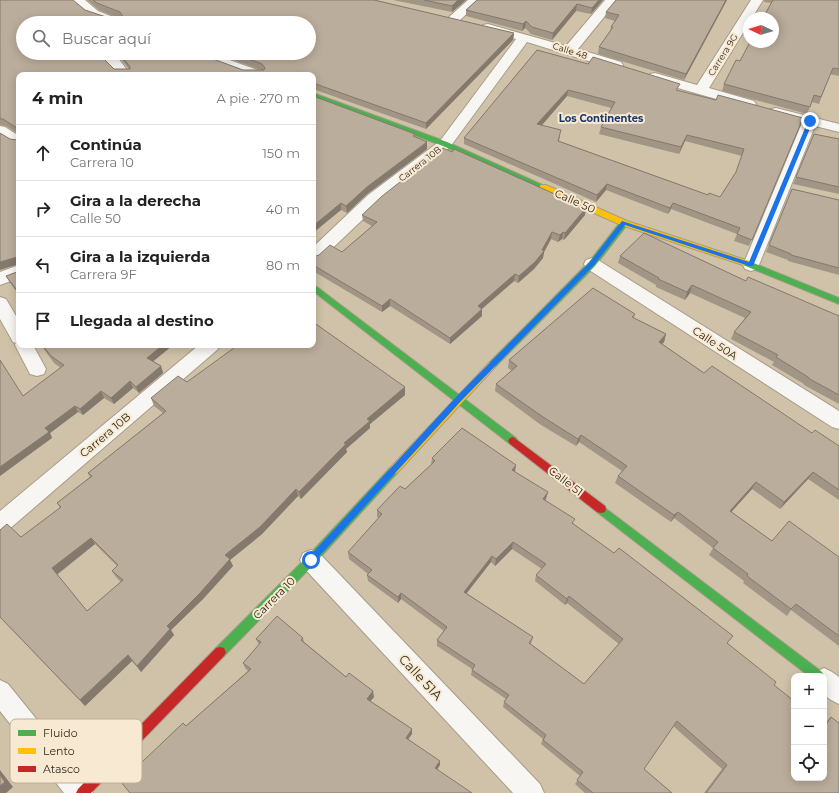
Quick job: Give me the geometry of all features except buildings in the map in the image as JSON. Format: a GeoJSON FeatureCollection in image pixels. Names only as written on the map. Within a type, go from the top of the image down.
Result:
{"type":"FeatureCollection","features":[{"type":"Feature","properties":{"kind":"street"},"geometry":{"type":"LineString","coordinates":[[78,0],[91,16]]}},
{"type":"Feature","properties":{"kind":"street"},"geometry":{"type":"LineString","coordinates":[[453,20],[475,0]]}},
{"type":"Feature","properties":{"kind":"street"},"geometry":{"type":"LineString","coordinates":[[570,52],[612,0]]}},
{"type":"Feature","properties":{"kind":"street","name":"Carrera 9G"},"geometry":{"type":"LineString","coordinates":[[701,90],[757,0]]}},
{"type":"Feature","properties":{"kind":"street","name":"Calle 48"},"geometry":{"type":"LineString","coordinates":[[438,16],[524,37],[628,69]]}},
{"type":"Feature","properties":{"kind":"street","name":"Carrera 10B"},"geometry":{"type":"LineString","coordinates":[[316,254],[374,199],[445,144],[524,37]]}},
{"type":"Feature","properties":{"kind":"street"},"geometry":{"type":"LineString","coordinates":[[111,60],[121,72]]}},
{"type":"Feature","properties":{"kind":"street"},"geometry":{"type":"LineString","coordinates":[[217,60],[250,72]]}},
{"type":"Feature","properties":{"kind":"street"},"geometry":{"type":"LineString","coordinates":[[642,73],[839,128]]}},
{"type":"Feature","properties":{"kind":"street","name":"Calle 50"},"geometry":{"type":"LineString","coordinates":[[316,97],[445,144],[624,223],[751,265],[839,301]]}},
{"type":"Feature","properties":{"kind":"street"},"geometry":{"type":"LineString","coordinates":[[751,265],[790,189],[810,121]]}},
{"type":"Feature","properties":{"kind":"street"},"geometry":{"type":"LineString","coordinates":[[0,130],[16,140]]}},
{"type":"Feature","properties":{"kind":"street","name":"Carrera 10"},"geometry":{"type":"LineString","coordinates":[[142,731],[311,560],[460,398],[592,264],[624,223]]}},
{"type":"Feature","properties":{"kind":"street","name":"Calle 50A"},"geometry":{"type":"LineString","coordinates":[[592,264],[839,422]]}},
{"type":"Feature","properties":{"kind":"street"},"geometry":{"type":"LineString","coordinates":[[0,279],[16,272]]}},
{"type":"Feature","properties":{"kind":"street","name":"Calle 51"},"geometry":{"type":"LineString","coordinates":[[316,289],[460,398],[814,673]]}},
{"type":"Feature","properties":{"kind":"street"},"geometry":{"type":"LineString","coordinates":[[0,303],[16,332]]}},
{"type":"Feature","properties":{"kind":"street"},"geometry":{"type":"LineString","coordinates":[[26,348],[37,369]]}},
{"type":"Feature","properties":{"kind":"street","name":"Carrera 10B"},"geometry":{"type":"LineString","coordinates":[[0,524],[207,348]]}},
{"type":"Feature","properties":{"kind":"street","name":"Calle 51A"},"geometry":{"type":"LineString","coordinates":[[311,560],[531,793]]}},
{"type":"Feature","properties":{"kind":"street"},"geometry":{"type":"LineString","coordinates":[[827,682],[839,692]]}},
{"type":"Feature","properties":{"kind":"street"},"geometry":{"type":"LineString","coordinates":[[0,692],[22,719]]}},
{"type":"Feature","properties":{"kind":"street"},"geometry":{"type":"LineString","coordinates":[[73,783],[81,793]]}},
{"type":"Feature","properties":{"kind":"street","name":"Carrera 10"},"geometry":{"type":"LineString","coordinates":[[81,793],[91,783]]}},
{"type":"Feature","properties":{"kind":"traffic: fast"},"geometry":{"type":"LineString","coordinates":[[316,96],[445,144],[543,187]]}},
{"type":"Feature","properties":{"kind":"traffic: fast"},"geometry":{"type":"LineString","coordinates":[[492,365],[592,264],[624,223]]}},
{"type":"Feature","properties":{"kind":"traffic: fast"},"geometry":{"type":"LineString","coordinates":[[746,263],[839,301]]}},
{"type":"Feature","properties":{"kind":"traffic: fast"},"geometry":{"type":"LineString","coordinates":[[316,289],[513,441]]}},
{"type":"Feature","properties":{"kind":"traffic: fast"},"geometry":{"type":"LineString","coordinates":[[220,652],[311,560],[394,470]]}},
{"type":"Feature","properties":{"kind":"traffic: fast"},"geometry":{"type":"LineString","coordinates":[[601,509],[814,673]]}},
{"type":"Feature","properties":{"kind":"traffic: slow"},"geometry":{"type":"LineString","coordinates":[[543,187],[624,223],[746,263]]}},
{"type":"Feature","properties":{"kind":"traffic: slow"},"geometry":{"type":"LineString","coordinates":[[394,470],[492,365]]}},
{"type":"Feature","properties":{"kind":"traffic: jam"},"geometry":{"type":"LineString","coordinates":[[513,441],[601,509]]}},
{"type":"Feature","properties":{"kind":"traffic: jam"},"geometry":{"type":"LineString","coordinates":[[142,732],[220,652]]}},
{"type":"Feature","properties":{"kind":"traffic: jam"},"geometry":{"type":"LineString","coordinates":[[82,793],[92,783]]}},
{"type":"Feature","properties":{"kind":"district","name":"Los Continentes"},"geometry":{"type":"Point","coordinates":[601,118]}},
{"type":"Feature","properties":{"kind":"route"},"geometry":{"type":"LineString","coordinates":[[311,560],[460,398],[592,264],[624,223],[751,265],[810,121]]}}]}
